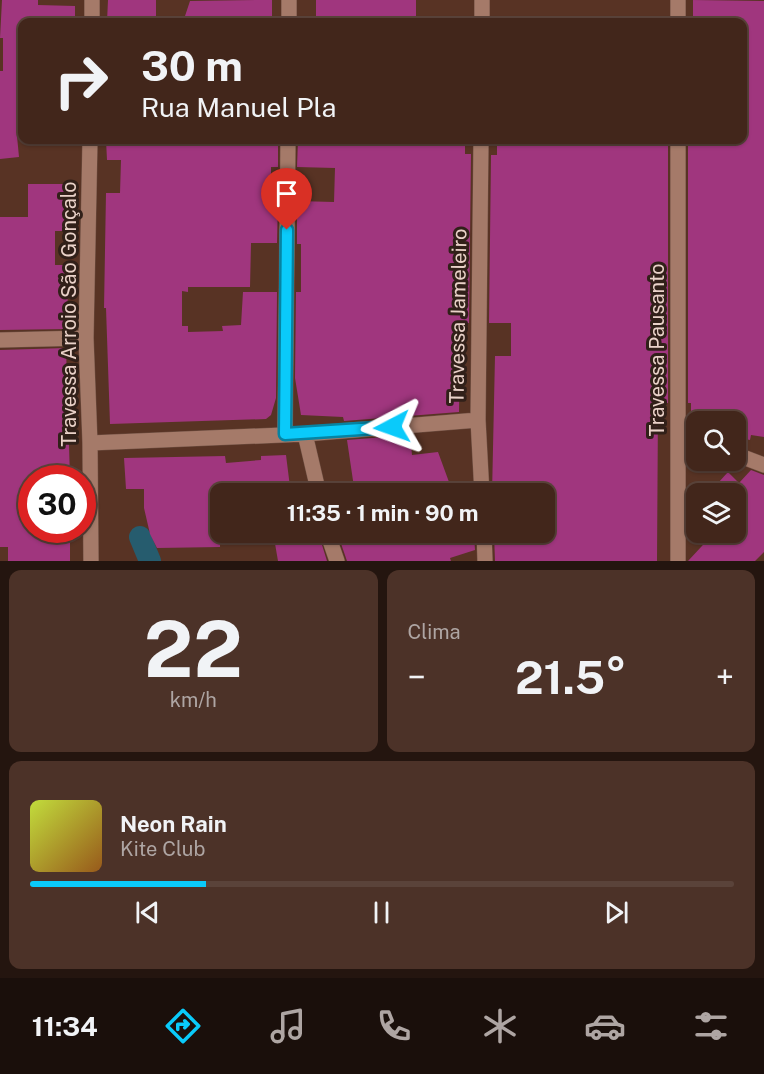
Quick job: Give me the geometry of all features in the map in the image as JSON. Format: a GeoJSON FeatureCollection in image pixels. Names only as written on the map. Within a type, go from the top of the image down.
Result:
{"type":"FeatureCollection","features":[{"type":"Feature","properties":{"kind":"street"},"geometry":{"type":"LineString","coordinates":[[92,0],[92,18]]}},
{"type":"Feature","properties":{"kind":"street"},"geometry":{"type":"LineString","coordinates":[[289,0],[289,18]]}},
{"type":"Feature","properties":{"kind":"street"},"geometry":{"type":"LineString","coordinates":[[482,0],[482,18]]}},
{"type":"Feature","properties":{"kind":"street"},"geometry":{"type":"LineString","coordinates":[[678,0],[678,18]]}},
{"type":"Feature","properties":{"kind":"street","name":"Travessa Arroio São Gonçalo"},"geometry":{"type":"LineString","coordinates":[[90,144],[86,338],[91,561]]}},
{"type":"Feature","properties":{"kind":"street"},"geometry":{"type":"LineString","coordinates":[[285,434],[288,144]]}},
{"type":"Feature","properties":{"kind":"street","name":"Travessa Jameleiro"},"geometry":{"type":"LineString","coordinates":[[481,144],[478,420],[481,483]]}},
{"type":"Feature","properties":{"kind":"street","name":"Travessa Pausanto"},"geometry":{"type":"LineString","coordinates":[[678,144],[678,561]]}},
{"type":"Feature","properties":{"kind":"street"},"geometry":{"type":"LineString","coordinates":[[0,340],[86,338]]}},
{"type":"Feature","properties":{"kind":"street"},"geometry":{"type":"LineString","coordinates":[[90,443],[305,434],[478,420]]}},
{"type":"Feature","properties":{"kind":"street"},"geometry":{"type":"LineString","coordinates":[[305,434],[316,483]]}},
{"type":"Feature","properties":{"kind":"street"},"geometry":{"type":"LineString","coordinates":[[678,436],[686,438]]}},
{"type":"Feature","properties":{"kind":"street"},"geometry":{"type":"LineString","coordinates":[[746,458],[764,465]]}},
{"type":"Feature","properties":{"kind":"street"},"geometry":{"type":"LineString","coordinates":[[331,543],[338,561]]}},
{"type":"Feature","properties":{"kind":"street"},"geometry":{"type":"LineString","coordinates":[[484,543],[485,561]]}},
{"type":"Feature","properties":{"kind":"building"},"geometry":{"type":"Polygon","coordinates":[[[2,0],[38,0],[38,5],[75,6],[75,18],[18,18],[17,136],[19,157],[0,159],[0,71],[3,71],[3,38],[0,38],[2,0]]]}},
{"type":"Feature","properties":{"kind":"building"},"geometry":{"type":"Polygon","coordinates":[[[108,0],[156,0],[156,18],[107,18],[108,0]]]}},
{"type":"Feature","properties":{"kind":"building"},"geometry":{"type":"Polygon","coordinates":[[[272,0],[272,18],[184,18],[190,1],[272,0]]]}},
{"type":"Feature","properties":{"kind":"building"},"geometry":{"type":"Polygon","coordinates":[[[316,0],[416,0],[416,18],[316,18],[316,0]]]}},
{"type":"Feature","properties":{"kind":"building"},"geometry":{"type":"Polygon","coordinates":[[[693,0],[764,1],[764,437],[751,435],[750,440],[746,439],[746,411],[691,411],[691,403],[688,403],[688,144],[736,146],[736,144],[747,144],[747,18],[693,18],[693,0]]]}},
{"type":"Feature","properties":{"kind":"building"},"geometry":{"type":"Polygon","coordinates":[[[106,144],[278,144],[278,167],[271,167],[271,200],[278,201],[277,243],[251,243],[250,287],[188,287],[188,292],[182,291],[182,326],[188,326],[188,332],[223,331],[222,326],[241,325],[243,292],[277,292],[276,398],[271,415],[266,419],[110,424],[106,308],[104,308],[106,193],[120,193],[121,160],[107,160],[106,144]]]}},
{"type":"Feature","properties":{"kind":"building"},"geometry":{"type":"Polygon","coordinates":[[[298,144],[465,144],[465,154],[471,154],[469,323],[464,323],[464,333],[460,333],[459,412],[344,421],[343,417],[301,415],[295,378],[296,292],[301,292],[301,244],[297,244],[297,201],[334,202],[335,168],[297,167],[298,144]]]}},
{"type":"Feature","properties":{"kind":"building"},"geometry":{"type":"Polygon","coordinates":[[[512,144],[668,144],[668,403],[658,404],[657,561],[495,561],[494,543],[555,543],[555,483],[492,483],[495,356],[511,356],[511,323],[489,323],[491,155],[497,155],[497,146],[512,146],[512,144]]]}},
{"type":"Feature","properties":{"kind":"building"},"geometry":{"type":"Polygon","coordinates":[[[28,184],[68,184],[69,231],[55,231],[55,265],[67,265],[68,329],[0,330],[0,217],[28,217],[28,184]]]}},
{"type":"Feature","properties":{"kind":"building"},"geometry":{"type":"Polygon","coordinates":[[[66,348],[70,465],[18,465],[18,543],[70,543],[70,561],[8,561],[8,547],[0,547],[0,350],[66,348]]]}},
{"type":"Feature","properties":{"kind":"building"},"geometry":{"type":"Polygon","coordinates":[[[410,435],[412,455],[438,452],[449,482],[353,483],[347,440],[410,435]]]}},
{"type":"Feature","properties":{"kind":"building"},"geometry":{"type":"Polygon","coordinates":[[[286,455],[290,483],[210,483],[210,543],[220,543],[220,547],[157,548],[150,534],[144,508],[144,489],[126,489],[124,458],[225,456],[226,463],[261,460],[261,456],[286,455]]]}},
{"type":"Feature","properties":{"kind":"building"},"geometry":{"type":"Polygon","coordinates":[[[751,470],[764,475],[764,552],[755,561],[688,561],[705,543],[746,543],[746,483],[739,483],[751,470]]]}},
{"type":"Feature","properties":{"kind":"building"},"geometry":{"type":"Polygon","coordinates":[[[728,472],[739,483],[718,483],[728,472]]]}},
{"type":"Feature","properties":{"kind":"building"},"geometry":{"type":"Polygon","coordinates":[[[275,543],[321,543],[327,561],[278,561],[275,543]]]}},
{"type":"Feature","properties":{"kind":"building"},"geometry":{"type":"Polygon","coordinates":[[[341,543],[475,543],[475,550],[450,558],[451,561],[347,561],[341,543]]]}},
{"type":"Feature","properties":{"kind":"waterway"},"geometry":{"type":"LineString","coordinates":[[140,537],[150,561]]}},
{"type":"Feature","properties":{"kind":"route"},"geometry":{"type":"LineString","coordinates":[[287,230],[285,434],[392,427]]}}]}
